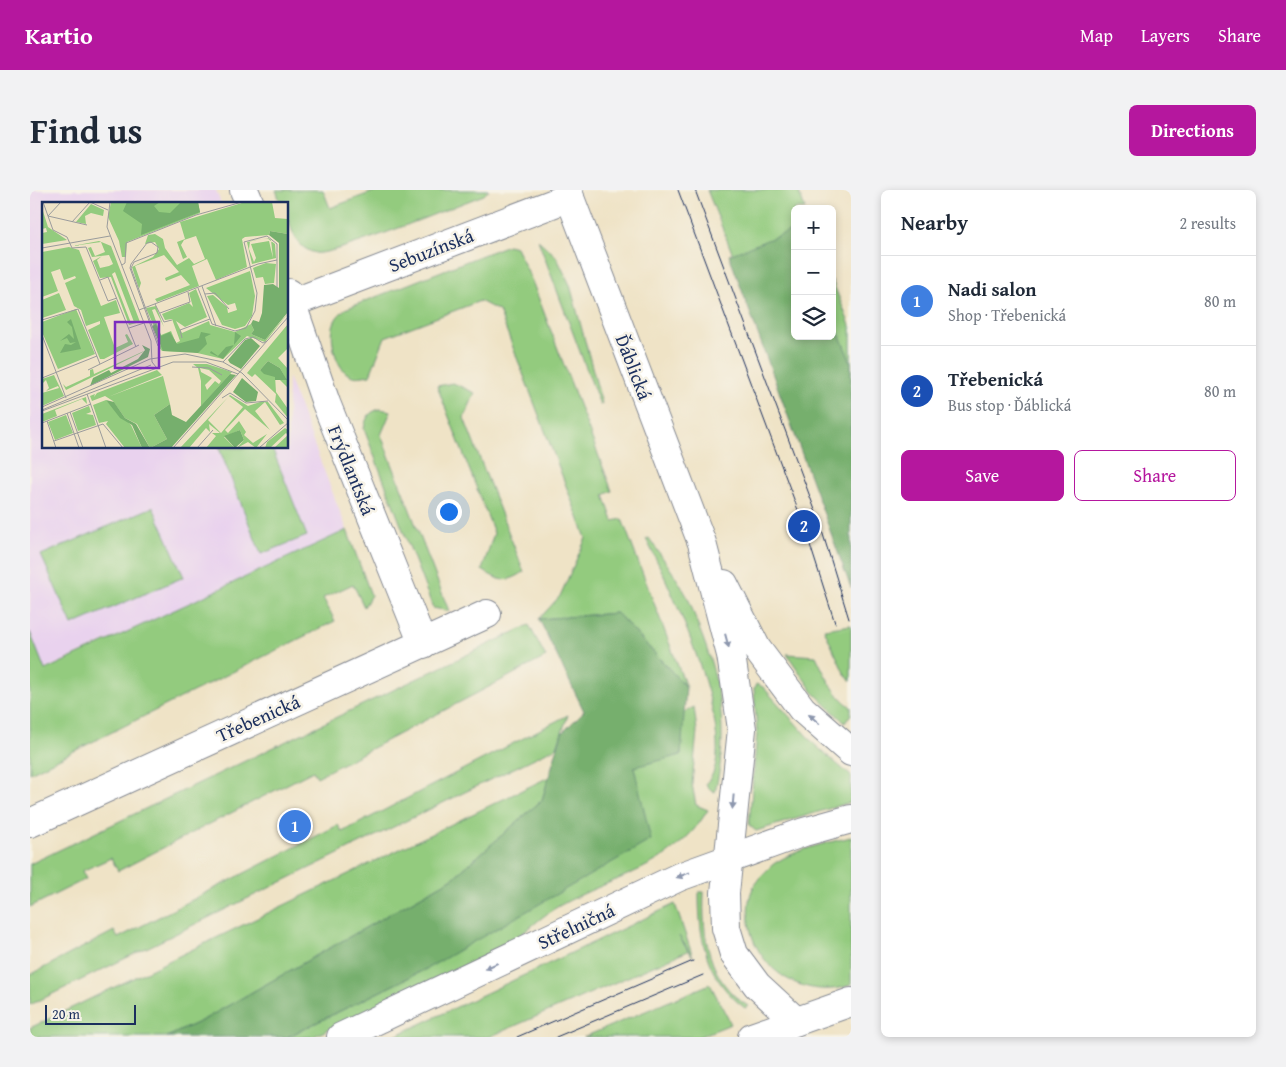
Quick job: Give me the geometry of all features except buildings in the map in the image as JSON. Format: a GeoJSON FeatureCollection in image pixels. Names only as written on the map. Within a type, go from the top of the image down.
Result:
{"type":"FeatureCollection","features":[{"type":"Feature","properties":{"kind":"main road"},"geometry":{"type":"LineString","coordinates":[[244,190],[249,202]]}},
{"type":"Feature","properties":{"kind":"main road","name":"Sebuzínská"},"geometry":{"type":"LineString","coordinates":[[290,298],[568,194]]}},
{"type":"Feature","properties":{"kind":"main road","name":"Ďáblická"},"geometry":{"type":"LineString","coordinates":[[568,194],[702,543]]}},
{"type":"Feature","properties":{"kind":"main road","name":"Frýdlantská"},"geometry":{"type":"LineString","coordinates":[[290,298],[326,403],[423,644]]}},
{"type":"Feature","properties":{"kind":"main road"},"geometry":{"type":"LineString","coordinates":[[702,543],[758,649],[802,709],[851,752]]}},
{"type":"Feature","properties":{"kind":"main road"},"geometry":{"type":"LineString","coordinates":[[702,543],[731,655],[742,729],[725,893],[726,928],[734,954],[757,985],[796,1021]]}},
{"type":"Feature","properties":{"kind":"main road","name":"Třebenická"},"geometry":{"type":"LineString","coordinates":[[30,823],[487,614]]}},
{"type":"Feature","properties":{"kind":"main road","name":"Střelničná"},"geometry":{"type":"LineString","coordinates":[[341,1037],[679,876],[816,828],[851,819]]}},
{"type":"Feature","properties":{"kind":"main road"},"geometry":{"type":"LineString","coordinates":[[752,1037],[851,1002]]}},
{"type":"Feature","properties":{"kind":"shaded area"},"geometry":{"type":"Polygon","coordinates":[[[30,190],[216,190],[220,202],[42,202],[42,449],[289,449],[289,380],[347,530],[30,676],[30,190]]]}},
{"type":"Feature","properties":{"kind":"green space"},"geometry":{"type":"Polygon","coordinates":[[[276,190],[323,190],[330,208],[378,190],[489,190],[484,195],[369,239],[326,252],[315,253],[308,250],[297,240],[289,219],[289,202],[280,202],[276,190]]]}},
{"type":"Feature","properties":{"kind":"green space"},"geometry":{"type":"Polygon","coordinates":[[[707,190],[798,190],[804,205],[791,205],[791,340],[836,340],[836,290],[851,328],[851,480],[779,370],[707,190]]]}},
{"type":"Feature","properties":{"kind":"green space"},"geometry":{"type":"Polygon","coordinates":[[[791,231],[791,340],[836,340],[836,326],[851,363],[851,588],[729,255],[791,231]]]}},
{"type":"Feature","properties":{"kind":"green space"},"geometry":{"type":"Polygon","coordinates":[[[538,240],[556,256],[570,285],[602,404],[600,405],[538,240]]]}},
{"type":"Feature","properties":{"kind":"green space"},"geometry":{"type":"Polygon","coordinates":[[[508,245],[516,247],[532,281],[612,491],[604,495],[613,521],[622,519],[686,687],[617,613],[539,619],[560,596],[586,538],[499,311],[480,301],[385,337],[370,375],[352,376],[340,366],[337,359],[334,351],[333,327],[337,317],[345,309],[508,245]]]}},
{"type":"Feature","properties":{"kind":"green space"},"geometry":{"type":"Polygon","coordinates":[[[453,383],[475,393],[464,418],[524,572],[507,580],[493,577],[482,570],[494,533],[437,386],[453,383]]]}},
{"type":"Feature","properties":{"kind":"green space"},"geometry":{"type":"Polygon","coordinates":[[[380,409],[391,411],[381,435],[449,611],[433,608],[364,429],[369,416],[380,409]]]}},
{"type":"Feature","properties":{"kind":"green space"},"geometry":{"type":"Polygon","coordinates":[[[219,449],[272,449],[307,536],[261,554],[219,449]]]}},
{"type":"Feature","properties":{"kind":"green space"},"geometry":{"type":"Polygon","coordinates":[[[153,507],[184,577],[72,625],[41,555],[153,507]]]}},
{"type":"Feature","properties":{"kind":"green space"},"geometry":{"type":"Polygon","coordinates":[[[347,530],[371,595],[364,607],[353,584],[323,598],[335,621],[30,773],[30,632],[45,670],[347,530]]]}},
{"type":"Feature","properties":{"kind":"green space"},"geometry":{"type":"Polygon","coordinates":[[[649,538],[687,596],[713,668],[722,729],[722,750],[715,792],[708,788],[706,783],[716,764],[716,735],[710,701],[699,662],[685,624],[646,539],[649,538]]]}},
{"type":"Feature","properties":{"kind":"green space"},"geometry":{"type":"Polygon","coordinates":[[[617,613],[686,687],[681,755],[634,767],[651,840],[428,968],[287,1037],[167,1037],[203,1020],[453,878],[542,800],[562,733],[584,711],[539,619],[617,613]]]}},
{"type":"Feature","properties":{"kind":"green space"},"geometry":{"type":"Polygon","coordinates":[[[529,625],[546,657],[317,777],[313,771],[118,871],[111,858],[82,871],[86,879],[30,907],[30,864],[529,625]]]}},
{"type":"Feature","properties":{"kind":"green space"},"geometry":{"type":"Polygon","coordinates":[[[851,625],[851,681],[844,673],[824,629],[851,625]]]}},
{"type":"Feature","properties":{"kind":"green space"},"geometry":{"type":"Polygon","coordinates":[[[787,654],[816,656],[835,691],[851,707],[851,714],[845,723],[813,692],[787,654]]]}},
{"type":"Feature","properties":{"kind":"green space"},"geometry":{"type":"Polygon","coordinates":[[[756,684],[763,687],[815,745],[851,776],[851,802],[756,831],[749,825],[757,733],[754,689],[756,684]]]}},
{"type":"Feature","properties":{"kind":"green space"},"geometry":{"type":"Polygon","coordinates":[[[694,707],[697,731],[692,784],[696,805],[708,810],[693,830],[677,846],[660,859],[641,869],[559,906],[516,938],[462,968],[312,1037],[287,1037],[428,968],[633,766],[681,755],[683,713],[694,707]]]}},
{"type":"Feature","properties":{"kind":"green space"},"geometry":{"type":"Polygon","coordinates":[[[568,715],[557,747],[30,1005],[30,975],[114,931],[118,938],[338,825],[342,832],[568,715]]]}},
{"type":"Feature","properties":{"kind":"green space"},"geometry":{"type":"Polygon","coordinates":[[[549,777],[542,800],[453,878],[203,1020],[167,1037],[30,1037],[30,1028],[549,777]]]}},
{"type":"Feature","properties":{"kind":"green space"},"geometry":{"type":"Polygon","coordinates":[[[851,837],[851,985],[834,989],[816,989],[800,985],[785,978],[772,967],[761,954],[753,939],[748,909],[751,892],[757,881],[773,864],[812,847],[851,837]]]}},
{"type":"Feature","properties":{"kind":"green space"},"geometry":{"type":"Polygon","coordinates":[[[699,892],[704,892],[704,925],[710,956],[724,984],[748,1006],[745,1008],[721,984],[707,956],[701,926],[699,892]]]}},
{"type":"Feature","properties":{"kind":"green space"},"geometry":{"type":"Polygon","coordinates":[[[675,904],[693,957],[679,936],[688,951],[489,1037],[393,1037],[675,904]]]}},
{"type":"Feature","properties":{"kind":"green space"},"geometry":{"type":"Polygon","coordinates":[[[710,984],[731,1024],[698,1037],[584,1037],[710,984]]]}},
{"type":"Feature","properties":{"kind":"tram line"},"geometry":{"type":"LineString","coordinates":[[678,190],[804,526],[835,623]]}},
{"type":"Feature","properties":{"kind":"tram line"},"geometry":{"type":"LineString","coordinates":[[695,190],[818,518],[849,619]]}},
{"type":"Feature","properties":{"kind":"tram line"},"geometry":{"type":"LineString","coordinates":[[517,1037],[693,961]]}},
{"type":"Feature","properties":{"kind":"tram line"},"geometry":{"type":"LineString","coordinates":[[556,1037],[703,975]]}},
{"type":"Feature","properties":{"kind":"place","name":"Třebenická"},"geometry":{"type":"Point","coordinates":[804,526]}},
{"type":"Feature","properties":{"kind":"place","name":"Nadi salon"},"geometry":{"type":"Point","coordinates":[295,826]}}]}
